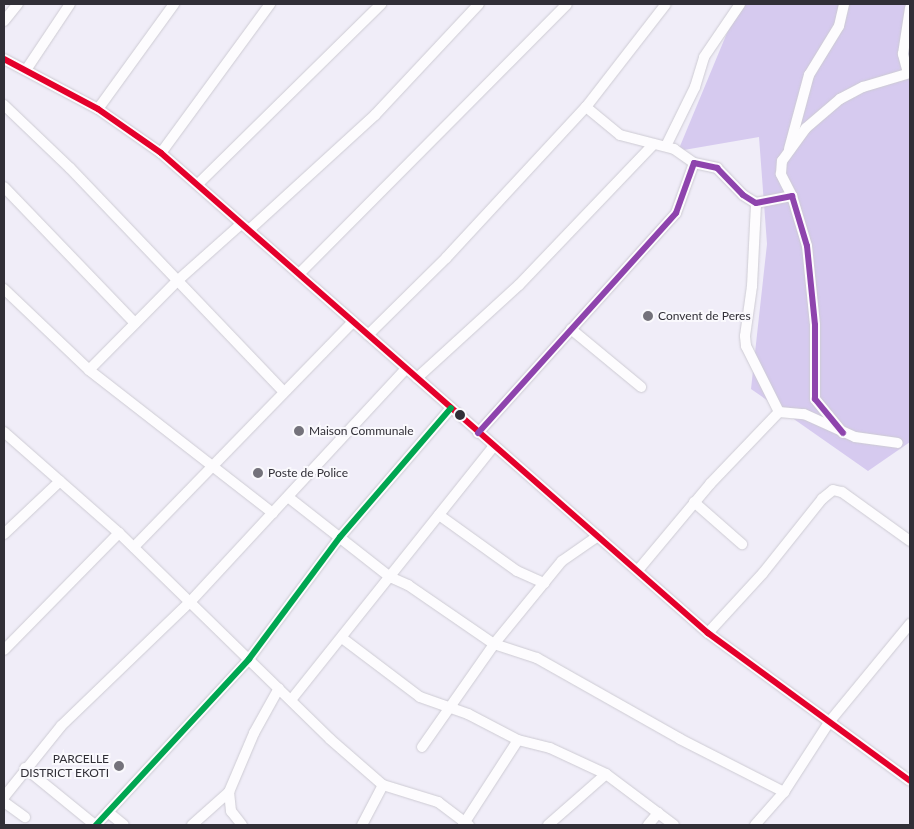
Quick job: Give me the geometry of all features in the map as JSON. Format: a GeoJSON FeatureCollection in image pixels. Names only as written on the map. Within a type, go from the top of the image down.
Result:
{"type":"FeatureCollection","features":[{"type":"Feature","properties":{"kind":"street"},"geometry":{"type":"LineString","coordinates":[[4,21],[18,4]]}},
{"type":"Feature","properties":{"kind":"street"},"geometry":{"type":"LineString","coordinates":[[26,70],[70,4]]}},
{"type":"Feature","properties":{"kind":"street"},"geometry":{"type":"LineString","coordinates":[[98,109],[174,4]]}},
{"type":"Feature","properties":{"kind":"street"},"geometry":{"type":"LineString","coordinates":[[161,153],[270,4]]}},
{"type":"Feature","properties":{"kind":"street"},"geometry":{"type":"LineString","coordinates":[[198,184],[382,4]]}},
{"type":"Feature","properties":{"kind":"street"},"geometry":{"type":"LineString","coordinates":[[89,370],[176,282],[245,227],[374,115],[479,4]]}},
{"type":"Feature","properties":{"kind":"street"},"geometry":{"type":"LineString","coordinates":[[299,274],[567,4]]}},
{"type":"Feature","properties":{"kind":"street"},"geometry":{"type":"LineString","coordinates":[[368,335],[446,258],[586,107],[666,4]]}},
{"type":"Feature","properties":{"kind":"street"},"geometry":{"type":"LineString","coordinates":[[666,146],[695,87],[704,57],[740,4]]}},
{"type":"Feature","properties":{"kind":"street"},"geometry":{"type":"LineString","coordinates":[[789,150],[809,75],[839,26],[844,4]]}},
{"type":"Feature","properties":{"kind":"street"},"geometry":{"type":"LineString","coordinates":[[843,433],[815,399],[815,325],[806,246],[792,196],[781,174],[782,161],[806,128],[840,99],[863,86],[909,73],[903,54],[910,8]]}},
{"type":"Feature","properties":{"kind":"street"},"geometry":{"type":"LineString","coordinates":[[4,59],[98,109],[161,153],[494,446],[638,569],[708,633],[910,781]]}},
{"type":"Feature","properties":{"kind":"street"},"geometry":{"type":"LineString","coordinates":[[4,105],[106,204],[176,282],[283,391]]}},
{"type":"Feature","properties":{"kind":"street"},"geometry":{"type":"LineString","coordinates":[[586,107],[620,135],[652,146],[666,146],[694,163],[716,168],[743,195],[756,203],[792,196]]}},
{"type":"Feature","properties":{"kind":"street"},"geometry":{"type":"LineString","coordinates":[[417,378],[519,285],[652,146]]}},
{"type":"Feature","properties":{"kind":"street"},"geometry":{"type":"LineString","coordinates":[[478,432],[676,213],[694,163]]}},
{"type":"Feature","properties":{"kind":"street"},"geometry":{"type":"LineString","coordinates":[[4,187],[135,322]]}},
{"type":"Feature","properties":{"kind":"street"},"geometry":{"type":"LineString","coordinates":[[756,203],[752,286],[745,336],[746,346],[779,412]]}},
{"type":"Feature","properties":{"kind":"street"},"geometry":{"type":"LineString","coordinates":[[4,289],[89,370],[214,465],[273,513]]}},
{"type":"Feature","properties":{"kind":"street"},"geometry":{"type":"LineString","coordinates":[[134,547],[283,391],[353,322]]}},
{"type":"Feature","properties":{"kind":"street"},"geometry":{"type":"LineString","coordinates":[[571,328],[641,387]]}},
{"type":"Feature","properties":{"kind":"street"},"geometry":{"type":"LineString","coordinates":[[4,797],[25,768],[61,726],[190,602],[406,369]]}},
{"type":"Feature","properties":{"kind":"street"},"geometry":{"type":"LineString","coordinates":[[25,768],[96,825],[250,659],[340,537],[451,408]]}},
{"type":"Feature","properties":{"kind":"street"},"geometry":{"type":"LineString","coordinates":[[779,412],[804,414],[843,433],[898,443]]}},
{"type":"Feature","properties":{"kind":"street"},"geometry":{"type":"LineString","coordinates":[[638,569],[694,502],[779,412]]}},
{"type":"Feature","properties":{"kind":"street"},"geometry":{"type":"LineString","coordinates":[[4,432],[119,533],[291,700],[383,785],[438,802],[466,824],[518,740]]}},
{"type":"Feature","properties":{"kind":"street"},"geometry":{"type":"LineString","coordinates":[[291,700],[494,446]]}},
{"type":"Feature","properties":{"kind":"street"},"geometry":{"type":"LineString","coordinates":[[4,534],[60,480]]}},
{"type":"Feature","properties":{"kind":"street"},"geometry":{"type":"LineString","coordinates":[[708,633],[833,490],[842,492],[910,541]]}},
{"type":"Feature","properties":{"kind":"street"},"geometry":{"type":"LineString","coordinates":[[288,497],[390,577],[408,585],[494,644],[537,658],[680,740],[784,792]]}},
{"type":"Feature","properties":{"kind":"street"},"geometry":{"type":"LineString","coordinates":[[694,502],[742,544]]}},
{"type":"Feature","properties":{"kind":"street"},"geometry":{"type":"LineString","coordinates":[[439,515],[517,571],[544,583]]}},
{"type":"Feature","properties":{"kind":"street"},"geometry":{"type":"LineString","coordinates":[[4,650],[119,533]]}},
{"type":"Feature","properties":{"kind":"street"},"geometry":{"type":"LineString","coordinates":[[422,747],[494,644],[544,583],[572,552],[598,536]]}},
{"type":"Feature","properties":{"kind":"street"},"geometry":{"type":"LineString","coordinates":[[755,825],[784,792],[830,721],[909,630]]}},
{"type":"Feature","properties":{"kind":"street"},"geometry":{"type":"LineString","coordinates":[[342,638],[420,697],[451,707],[518,740],[550,748],[606,774],[674,825]]}},
{"type":"Feature","properties":{"kind":"street"},"geometry":{"type":"LineString","coordinates":[[192,825],[229,792],[254,732],[279,688]]}},
{"type":"Feature","properties":{"kind":"street"},"geometry":{"type":"LineString","coordinates":[[548,825],[606,774]]}},
{"type":"Feature","properties":{"kind":"street"},"geometry":{"type":"LineString","coordinates":[[362,825],[383,785]]}},
{"type":"Feature","properties":{"kind":"street"},"geometry":{"type":"LineString","coordinates":[[229,792],[231,811],[242,825]]}},
{"type":"Feature","properties":{"kind":"street"},"geometry":{"type":"LineString","coordinates":[[4,802],[25,817]]}},
{"type":"Feature","properties":{"kind":"street"},"geometry":{"type":"LineString","coordinates":[[108,813],[124,825]]}},
{"type":"Feature","properties":{"kind":"street"},"geometry":{"type":"LineString","coordinates":[[648,825],[658,813]]}},
{"type":"Feature","properties":{"kind":"shaded area"},"geometry":{"type":"Polygon","coordinates":[[[739,4],[910,4],[910,442],[868,471],[751,389],[767,244],[759,137],[678,151],[739,4]]]}},
{"type":"Feature","properties":{"kind":"transit line"},"geometry":{"type":"LineString","coordinates":[[4,59],[98,109],[161,153],[708,633],[910,781]]}},
{"type":"Feature","properties":{"kind":"transit line"},"geometry":{"type":"LineString","coordinates":[[478,433],[676,213],[694,163],[717,168],[743,195],[756,203],[792,196],[807,246],[815,325],[815,399],[843,433]]}},
{"type":"Feature","properties":{"kind":"transit line"},"geometry":{"type":"LineString","coordinates":[[96,825],[249,659],[340,537],[451,408]]}},
{"type":"Feature","properties":{"kind":"place","name":"Convent de Peres"},"geometry":{"type":"Point","coordinates":[648,316]}},
{"type":"Feature","properties":{"kind":"place","name":"Maison Communale"},"geometry":{"type":"Point","coordinates":[299,431]}},
{"type":"Feature","properties":{"kind":"place","name":"Poste de Police"},"geometry":{"type":"Point","coordinates":[258,473]}},
{"type":"Feature","properties":{"kind":"place","name":"PARCELLE DISTRICT EKOTI"},"geometry":{"type":"Point","coordinates":[119,766]}}]}
